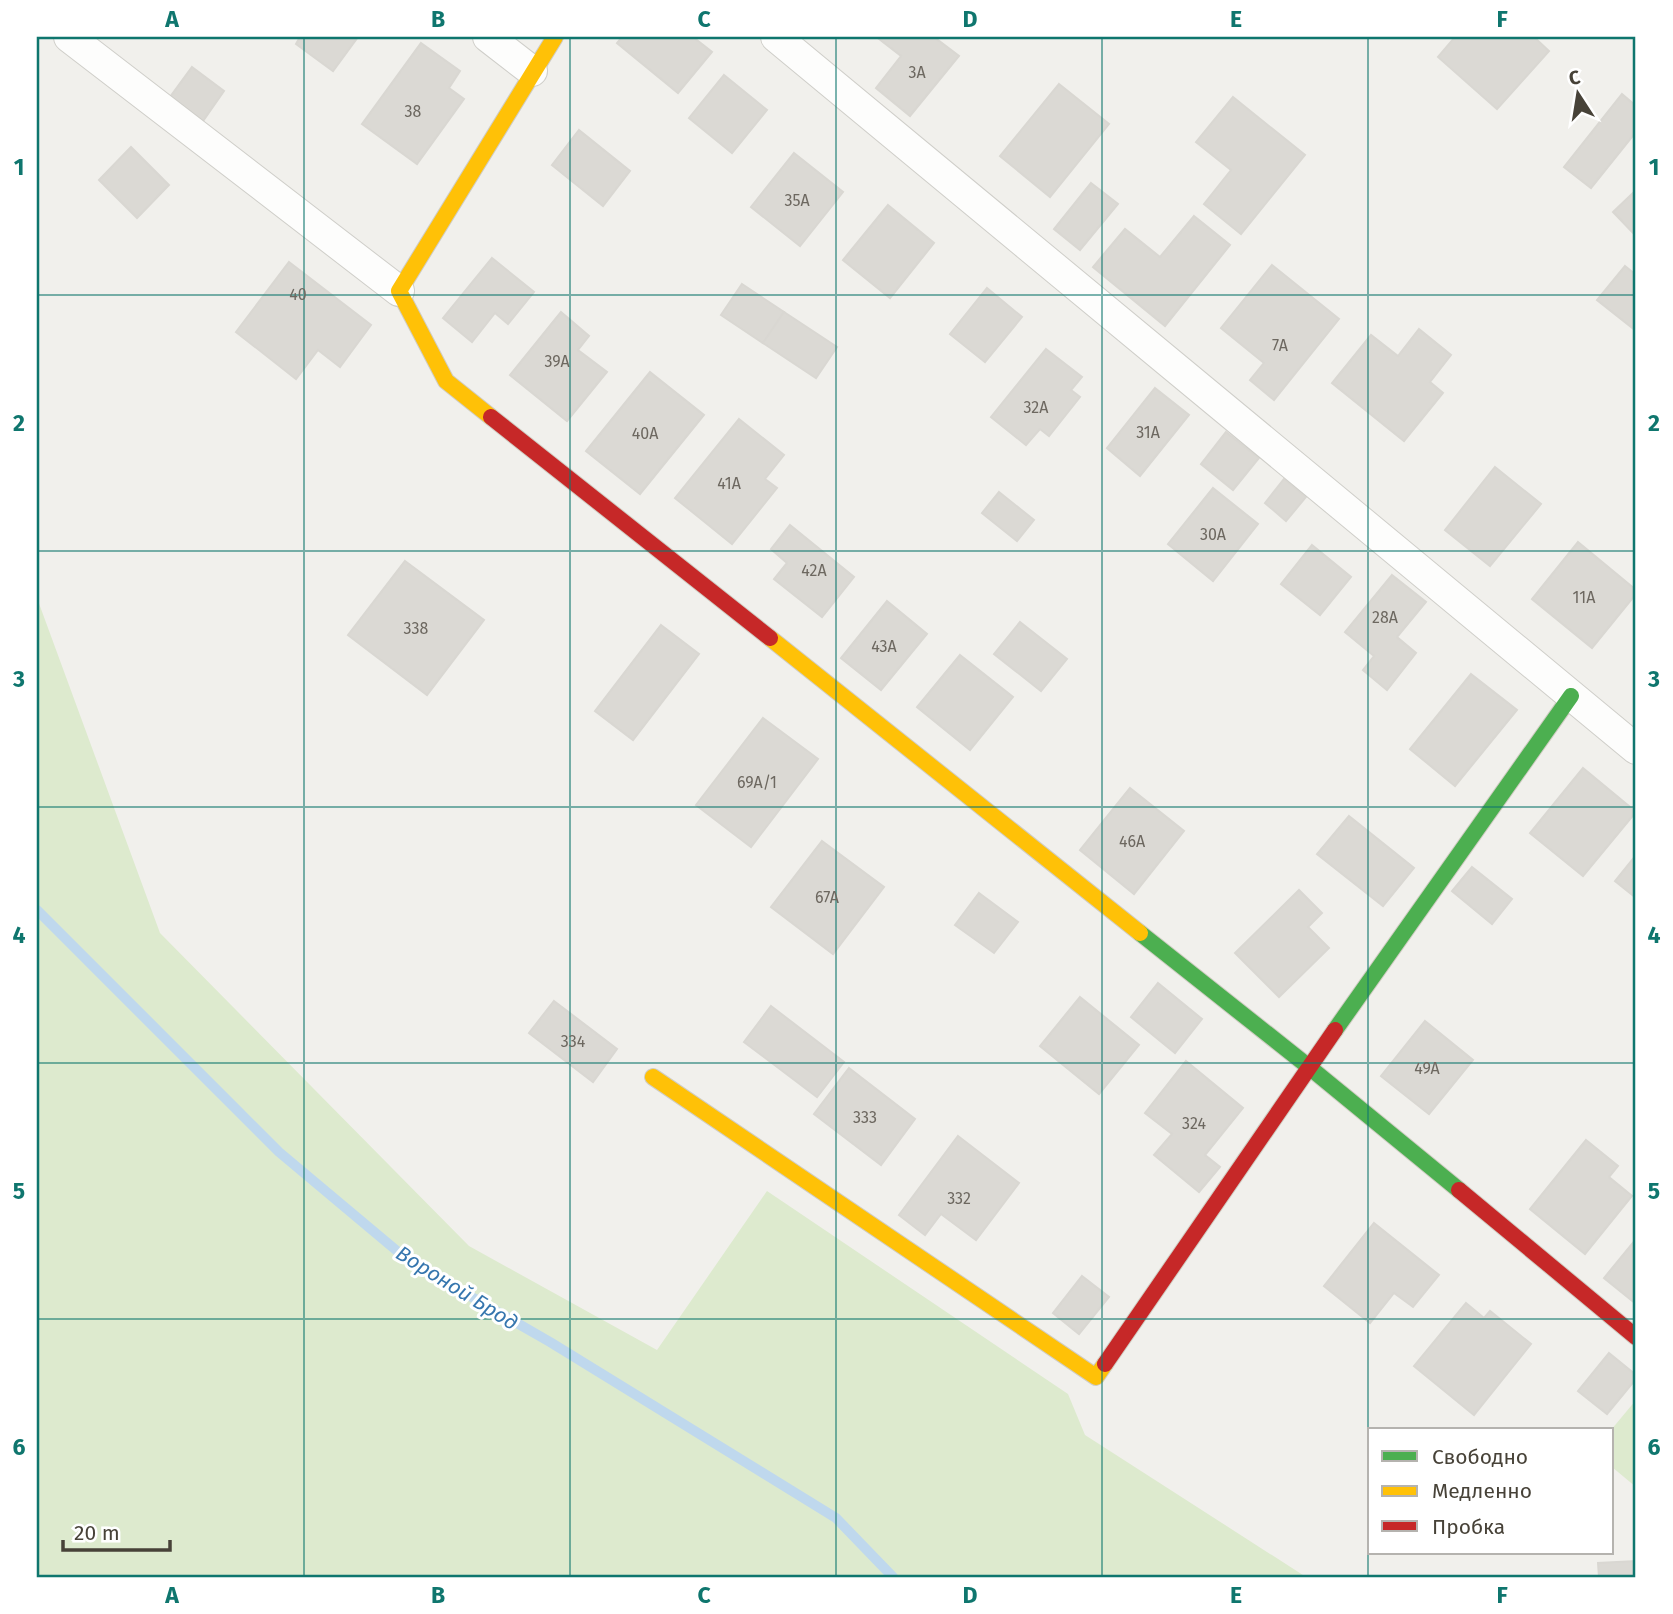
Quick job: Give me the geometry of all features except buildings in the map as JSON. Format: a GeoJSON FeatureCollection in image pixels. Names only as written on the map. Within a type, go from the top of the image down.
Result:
{"type":"FeatureCollection","features":[{"type":"Feature","properties":{"kind":"street"},"geometry":{"type":"LineString","coordinates":[[69,37],[399,291],[446,381],[1310,1067],[1636,1337]]}},
{"type":"Feature","properties":{"kind":"street"},"geometry":{"type":"LineString","coordinates":[[488,37],[532,71]]}},
{"type":"Feature","properties":{"kind":"street"},"geometry":{"type":"LineString","coordinates":[[399,291],[555,37]]}},
{"type":"Feature","properties":{"kind":"street"},"geometry":{"type":"LineString","coordinates":[[776,37],[1636,749]]}},
{"type":"Feature","properties":{"kind":"street"},"geometry":{"type":"LineString","coordinates":[[653,1077],[1096,1377],[1571,696]]}},
{"type":"Feature","properties":{"kind":"green space"},"geometry":{"type":"Polygon","coordinates":[[[37,598],[160,933],[469,1246],[657,1350],[767,1191],[1068,1394],[1085,1435],[1306,1577],[37,1577],[37,598]]]}},
{"type":"Feature","properties":{"kind":"green space"},"geometry":{"type":"Polygon","coordinates":[[[1636,1400],[1636,1487],[1614,1469],[1613,1428],[1636,1400]]]}},
{"type":"Feature","properties":{"kind":"waterway","name":"Вороной Брод"},"geometry":{"type":"LineString","coordinates":[[37,910],[279,1152],[409,1261],[550,1342],[836,1518],[893,1577]]}},
{"type":"Feature","properties":{"kind":"traffic: fast"},"geometry":{"type":"LineString","coordinates":[[1335,1030],[1571,696]]}},
{"type":"Feature","properties":{"kind":"traffic: fast"},"geometry":{"type":"LineString","coordinates":[[1140,933],[1459,1190]]}},
{"type":"Feature","properties":{"kind":"traffic: slow"},"geometry":{"type":"LineString","coordinates":[[491,417],[446,381],[399,291],[555,37]]}},
{"type":"Feature","properties":{"kind":"traffic: slow"},"geometry":{"type":"LineString","coordinates":[[770,638],[1140,933]]}},
{"type":"Feature","properties":{"kind":"traffic: slow"},"geometry":{"type":"LineString","coordinates":[[653,1077],[1096,1377],[1105,1364]]}},
{"type":"Feature","properties":{"kind":"traffic: jam"},"geometry":{"type":"LineString","coordinates":[[491,417],[770,638]]}},
{"type":"Feature","properties":{"kind":"traffic: jam"},"geometry":{"type":"LineString","coordinates":[[1105,1364],[1335,1030]]}},
{"type":"Feature","properties":{"kind":"traffic: jam"},"geometry":{"type":"LineString","coordinates":[[1459,1190],[1636,1337]]}}]}
